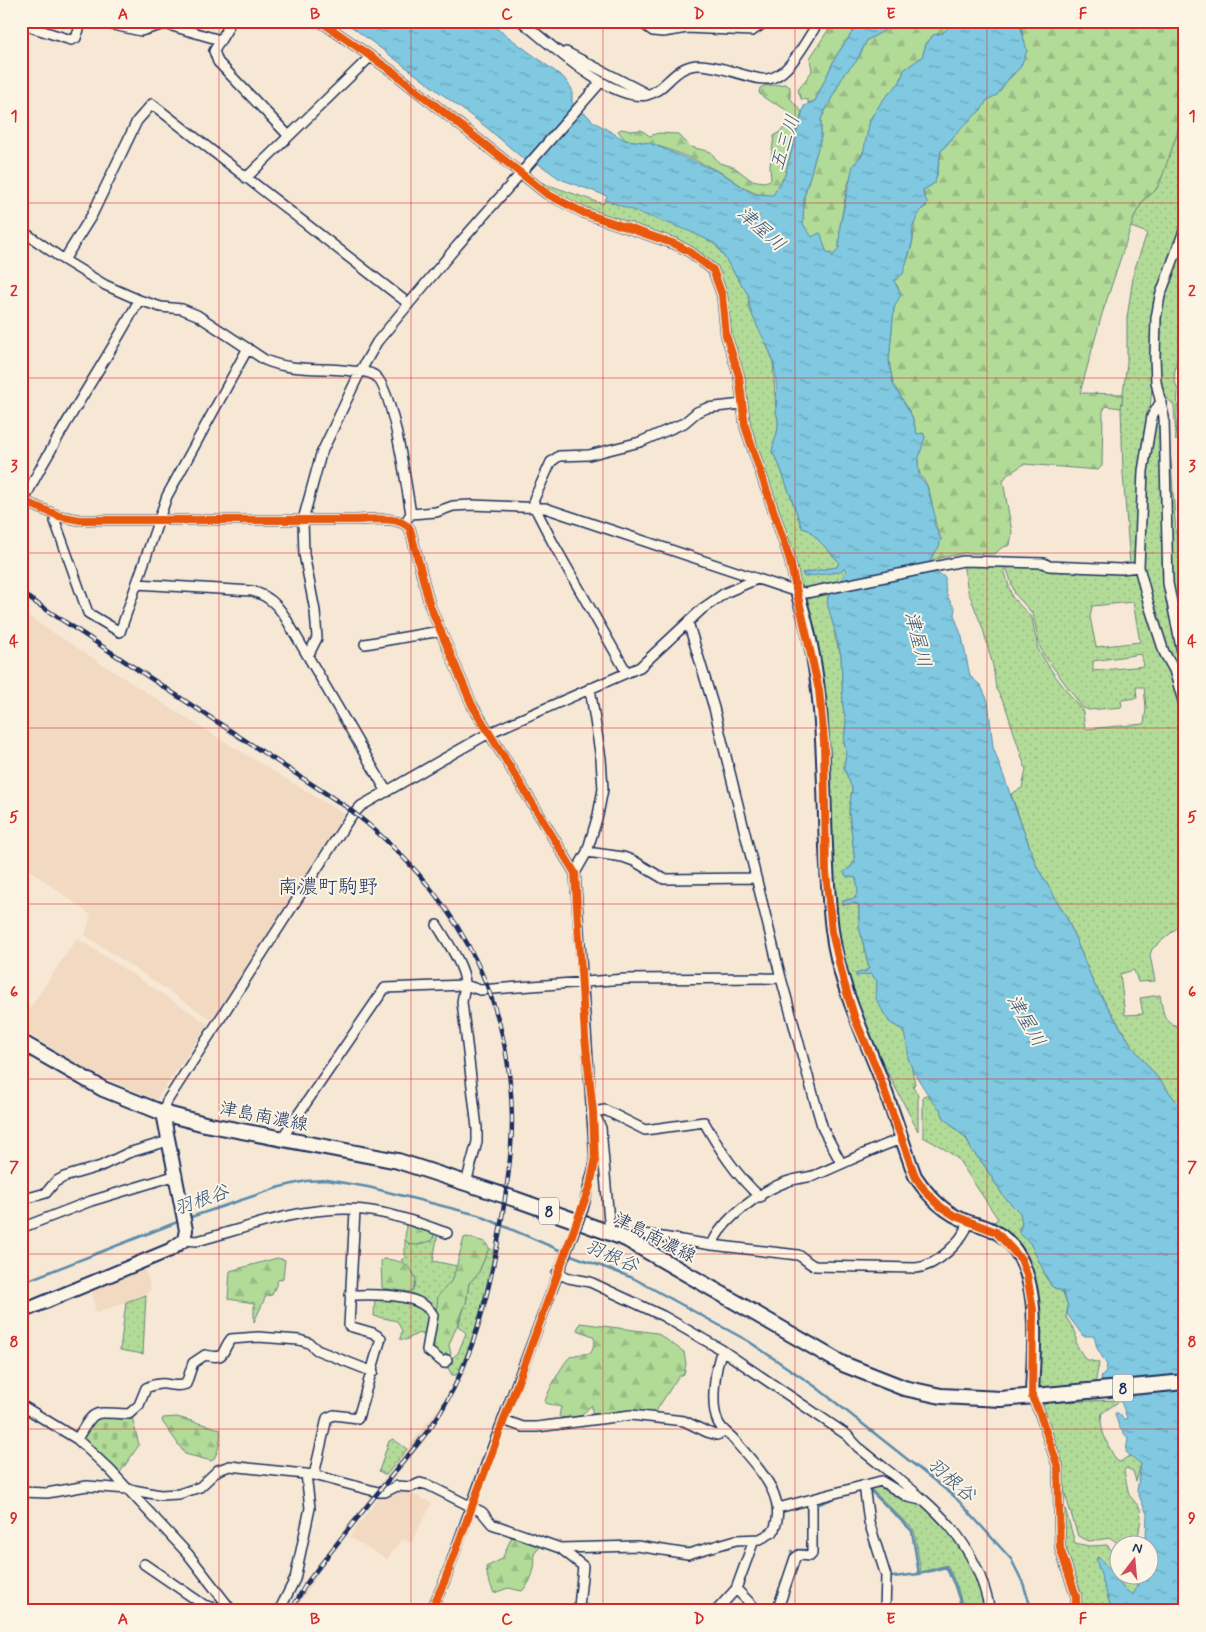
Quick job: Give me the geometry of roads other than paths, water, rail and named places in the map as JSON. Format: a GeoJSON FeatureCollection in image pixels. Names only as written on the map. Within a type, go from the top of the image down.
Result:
{"type":"FeatureCollection","features":[{"type":"Feature","properties":{"kind":"main road","name":"津島南濃線"},"geometry":{"type":"LineString","coordinates":[[21,1042],[103,1089],[163,1113],[205,1124],[398,1161],[626,1239],[843,1364],[877,1379],[904,1388],[968,1399],[1032,1397],[1185,1382]]}},
{"type":"Feature","properties":{"kind":"street"},"geometry":{"type":"LineString","coordinates":[[22,24],[71,40],[76,38],[82,21]]}},
{"type":"Feature","properties":{"kind":"street"},"geometry":{"type":"LineString","coordinates":[[95,21],[141,31],[165,24],[220,40]]}},
{"type":"Feature","properties":{"kind":"street"},"geometry":{"type":"LineString","coordinates":[[230,21],[228,28],[214,51],[218,62],[288,136]]}},
{"type":"Feature","properties":{"kind":"street"},"geometry":{"type":"LineString","coordinates":[[320,21],[393,72],[521,175],[570,207],[675,244],[690,252],[713,270],[722,295],[726,335],[739,376],[745,426],[753,456],[802,593],[819,690],[824,741],[826,872],[832,932],[844,984],[855,1019],[877,1070],[915,1176],[925,1191],[941,1207],[969,1222],[996,1232],[1021,1259],[1028,1275],[1033,1310],[1032,1397],[1039,1411],[1058,1467],[1060,1548],[1076,1596],[1076,1611]]}},
{"type":"Feature","properties":{"kind":"street"},"geometry":{"type":"LineString","coordinates":[[639,21],[653,31],[662,32],[687,28],[752,31],[767,21]]}},
{"type":"Feature","properties":{"kind":"street"},"geometry":{"type":"LineString","coordinates":[[522,22],[597,86],[638,95],[648,94],[683,69],[699,65],[712,66],[762,79],[775,77],[785,71],[819,21]]}},
{"type":"Feature","properties":{"kind":"street"},"geometry":{"type":"LineString","coordinates":[[522,22],[570,54],[648,94]]}},
{"type":"Feature","properties":{"kind":"street"},"geometry":{"type":"LineString","coordinates":[[246,178],[370,57]]}},
{"type":"Feature","properties":{"kind":"street"},"geometry":{"type":"LineString","coordinates":[[308,656],[317,638],[315,611],[304,554],[303,520],[321,454],[360,372],[377,342],[457,246],[597,86]]}},
{"type":"Feature","properties":{"kind":"street"},"geometry":{"type":"LineString","coordinates":[[64,260],[92,215],[137,121],[152,104],[409,304]]}},
{"type":"Feature","properties":{"kind":"street"},"geometry":{"type":"LineString","coordinates":[[1185,228],[1164,281],[1156,318],[1155,357],[1156,382],[1164,417],[1168,583],[1185,667]]}},
{"type":"Feature","properties":{"kind":"street"},"geometry":{"type":"LineString","coordinates":[[21,230],[64,260],[105,284],[139,300],[161,307],[182,308],[197,315],[277,365],[360,372],[374,375],[381,382],[399,437],[410,514],[406,523]]}},
{"type":"Feature","properties":{"kind":"street"},"geometry":{"type":"LineString","coordinates":[[139,300],[118,342],[70,415],[23,501],[59,516],[80,520],[303,520],[397,521],[406,523],[410,529],[430,606],[472,706],[574,873],[581,982],[593,1112],[594,1162],[583,1209],[558,1270],[445,1580],[431,1611]]}},
{"type":"Feature","properties":{"kind":"street"},"geometry":{"type":"LineString","coordinates":[[59,516],[55,521],[88,613],[120,632],[167,496],[248,348]]}},
{"type":"Feature","properties":{"kind":"street"},"geometry":{"type":"LineString","coordinates":[[1161,401],[1152,416],[1143,471],[1138,567],[1164,652],[1174,670],[1185,708]]}},
{"type":"Feature","properties":{"kind":"street"},"geometry":{"type":"LineString","coordinates":[[627,673],[534,506],[534,499],[551,462],[559,456],[589,455],[640,442],[684,423],[697,412],[707,408],[742,404]]}},
{"type":"Feature","properties":{"kind":"street"},"geometry":{"type":"LineString","coordinates":[[410,514],[436,512],[453,506],[472,504],[534,506],[555,511],[802,593],[963,561],[1044,563],[1049,566],[1121,569],[1138,567]]}},
{"type":"Feature","properties":{"kind":"street"},"geometry":{"type":"LineString","coordinates":[[185,1235],[177,1175],[163,1113],[167,1101],[349,819],[361,806],[489,733],[640,667],[702,609],[726,593],[757,579]]}},
{"type":"Feature","properties":{"kind":"street"},"geometry":{"type":"LineString","coordinates":[[137,584],[252,591],[268,596],[277,604],[350,732],[388,792]]}},
{"type":"Feature","properties":{"kind":"street"},"geometry":{"type":"LineString","coordinates":[[688,622],[714,708],[781,978],[823,1130],[841,1163]]}},
{"type":"Feature","properties":{"kind":"street"},"geometry":{"type":"LineString","coordinates":[[366,644],[440,631]]}},
{"type":"Feature","properties":{"kind":"street"},"geometry":{"type":"LineString","coordinates":[[574,873],[586,852],[598,816],[603,789],[601,759],[590,688]]}},
{"type":"Feature","properties":{"kind":"street"},"geometry":{"type":"LineString","coordinates":[[586,852],[623,857],[634,861],[664,879],[756,878]]}},
{"type":"Feature","properties":{"kind":"street"},"geometry":{"type":"LineString","coordinates":[[437,925],[462,970],[465,985],[462,1002],[477,1128],[476,1142],[466,1183]]}},
{"type":"Feature","properties":{"kind":"street"},"geometry":{"type":"LineString","coordinates":[[282,1138],[385,988],[465,985],[480,990],[494,990],[581,982],[682,977],[781,978]]}},
{"type":"Feature","properties":{"kind":"street"},"geometry":{"type":"LineString","coordinates":[[593,1112],[605,1110],[645,1130],[704,1122],[720,1151],[742,1181],[760,1197]]}},
{"type":"Feature","properties":{"kind":"street"},"geometry":{"type":"LineString","coordinates":[[593,1112],[601,1128],[610,1233]]}},
{"type":"Feature","properties":{"kind":"street"},"geometry":{"type":"LineString","coordinates":[[712,1246],[715,1237],[727,1221],[760,1197],[786,1182],[814,1175],[901,1139]]}},
{"type":"Feature","properties":{"kind":"street"},"geometry":{"type":"LineString","coordinates":[[21,1200],[46,1193],[55,1182],[64,1177],[101,1166],[128,1153],[168,1141]]}},
{"type":"Feature","properties":{"kind":"street"},"geometry":{"type":"LineString","coordinates":[[21,1228],[91,1201],[177,1175]]}},
{"type":"Feature","properties":{"kind":"street"},"geometry":{"type":"LineString","coordinates":[[185,1235],[197,1241],[297,1215],[339,1210],[376,1211],[447,1233]]}},
{"type":"Feature","properties":{"kind":"street"},"geometry":{"type":"LineString","coordinates":[[279,1611],[296,1573],[310,1508],[310,1475],[327,1418],[334,1415],[358,1418],[373,1372],[381,1338],[374,1333],[349,1326],[355,1210]]}},
{"type":"Feature","properties":{"kind":"street"},"geometry":{"type":"LineString","coordinates":[[626,1239],[637,1233],[712,1246],[798,1255],[809,1264],[815,1266],[916,1268],[926,1267],[936,1262],[963,1234],[969,1222]]}},
{"type":"Feature","properties":{"kind":"street"},"geometry":{"type":"LineString","coordinates":[[21,1312],[170,1250],[185,1235]]}},
{"type":"Feature","properties":{"kind":"street"},"geometry":{"type":"LineString","coordinates":[[558,1270],[568,1278],[590,1282],[663,1316],[722,1350],[847,1435],[858,1447],[924,1500],[950,1524],[972,1555],[990,1611]]}},
{"type":"Feature","properties":{"kind":"street"},"geometry":{"type":"LineString","coordinates":[[350,1295],[398,1294],[430,1310],[433,1315],[427,1350],[444,1363],[447,1360]]}},
{"type":"Feature","properties":{"kind":"street"},"geometry":{"type":"LineString","coordinates":[[77,1439],[91,1416],[97,1413],[129,1414],[139,1405],[146,1388],[162,1382],[180,1386],[186,1384],[193,1363],[205,1355],[221,1356],[231,1338],[258,1336],[298,1340],[373,1372]]}},
{"type":"Feature","properties":{"kind":"street"},"geometry":{"type":"LineString","coordinates":[[560,1548],[637,1546],[688,1554],[736,1540],[754,1540],[773,1532],[778,1508],[768,1479],[717,1421],[714,1389],[717,1363],[722,1350]]}},
{"type":"Feature","properties":{"kind":"street"},"geometry":{"type":"LineString","coordinates":[[21,1405],[77,1439],[128,1488],[188,1554],[231,1609]]}},
{"type":"Feature","properties":{"kind":"street"},"geometry":{"type":"LineString","coordinates":[[503,1420],[523,1427],[537,1427],[631,1415],[684,1421],[707,1432],[717,1434],[725,1432]]}},
{"type":"Feature","properties":{"kind":"street"},"geometry":{"type":"LineString","coordinates":[[21,1492],[47,1493],[87,1486],[128,1488],[160,1495],[179,1494],[200,1487],[218,1470],[230,1466],[310,1475],[378,1492],[385,1492],[396,1486],[411,1488],[420,1483],[472,1506],[482,1512],[492,1524],[560,1548],[583,1566],[579,1607],[588,1611]]}},
{"type":"Feature","properties":{"kind":"street"},"geometry":{"type":"LineString","coordinates":[[778,1508],[881,1480],[908,1497],[924,1500]]}},
{"type":"Feature","properties":{"kind":"street"},"geometry":{"type":"LineString","coordinates":[[864,1485],[869,1522],[886,1576],[885,1611]]}},
{"type":"Feature","properties":{"kind":"street"},"geometry":{"type":"LineString","coordinates":[[777,1611],[795,1558],[799,1555],[810,1556],[812,1554],[812,1500]]}},
{"type":"Feature","properties":{"kind":"street"},"geometry":{"type":"LineString","coordinates":[[716,1611],[736,1590],[754,1540]]}},
{"type":"Feature","properties":{"kind":"street"},"geometry":{"type":"LineString","coordinates":[[144,1564],[204,1605],[231,1609]]}},
{"type":"Feature","properties":{"kind":"street"},"geometry":{"type":"LineString","coordinates":[[736,1590],[758,1611]]}},
{"type":"Feature","properties":{"kind":"water","name":"津屋川"},"geometry":{"type":"Polygon","coordinates":[[[344,21],[487,21],[564,78],[572,89],[572,102],[578,112],[586,114],[594,122],[625,140],[650,143],[723,174],[753,194],[773,195],[785,175],[804,106],[815,101],[836,56],[860,21],[889,21],[882,32],[867,40],[856,62],[844,74],[821,119],[821,137],[804,197],[803,224],[812,237],[819,233],[821,234],[826,251],[833,256],[839,248],[840,226],[853,165],[863,154],[870,120],[882,101],[900,82],[904,70],[922,57],[926,45],[933,35],[943,33],[954,21],[1033,21],[1021,28],[1027,51],[1020,68],[1009,78],[997,95],[987,100],[982,109],[960,129],[941,151],[935,183],[923,190],[923,195],[928,203],[919,212],[912,229],[913,240],[903,274],[894,281],[901,294],[894,308],[889,361],[893,384],[912,416],[917,434],[923,433],[925,437],[918,461],[919,476],[927,486],[935,516],[934,524],[941,539],[939,547],[930,560],[931,569],[945,577],[947,594],[955,608],[954,615],[962,637],[970,676],[981,686],[988,701],[993,747],[1037,867],[1067,918],[1094,984],[1115,1019],[1132,1046],[1185,1112],[1185,1611],[1112,1611],[1096,1559],[1100,1558],[1108,1568],[1108,1584],[1120,1584],[1133,1595],[1138,1584],[1158,1584],[1158,1534],[1146,1534],[1147,1514],[1137,1491],[1141,1464],[1126,1452],[1128,1438],[1119,1427],[1115,1413],[1118,1413],[1124,1419],[1127,1418],[1123,1406],[1118,1396],[1102,1381],[1101,1377],[1105,1373],[1107,1365],[1097,1348],[1094,1336],[1083,1336],[1067,1314],[1068,1306],[1063,1292],[1051,1286],[1030,1243],[1019,1233],[1022,1223],[1020,1213],[1004,1197],[984,1165],[971,1149],[967,1139],[944,1118],[940,1109],[932,1101],[913,1071],[908,1058],[908,1048],[903,1030],[889,1022],[876,999],[877,981],[871,974],[856,976],[855,974],[867,971],[869,968],[859,926],[859,905],[855,903],[843,905],[843,901],[855,898],[858,891],[856,878],[846,876],[844,872],[855,861],[849,812],[852,788],[844,768],[846,721],[843,707],[841,655],[827,602],[829,593],[834,591],[847,570],[845,568],[838,572],[804,577],[802,573],[837,567],[839,562],[809,530],[802,528],[779,464],[772,452],[778,423],[775,373],[770,353],[751,312],[749,296],[716,244],[689,231],[605,200],[607,196],[560,179],[536,162],[527,162],[486,127],[344,21]]]}},
{"type":"Feature","properties":{"kind":"waterway","name":"羽根谷"},"geometry":{"type":"LineString","coordinates":[[188,1218],[280,1187],[306,1181],[327,1180],[368,1187],[478,1215],[571,1255],[633,1278],[748,1341],[816,1387],[955,1497],[1011,1559],[1023,1583],[1032,1611]]}},
{"type":"Feature","properties":{"kind":"waterway","name":"羽根谷"},"geometry":{"type":"LineString","coordinates":[[21,1283],[180,1221]]}},
{"type":"Feature","properties":{"kind":"waterway"},"geometry":{"type":"LineString","coordinates":[[870,1490],[912,1531],[919,1574],[946,1567],[955,1586],[963,1611]]}},
{"type":"Feature","properties":{"kind":"waterway"},"geometry":{"type":"LineString","coordinates":[[819,1504],[840,1496]]}},
{"type":"Feature","properties":{"kind":"waterway"},"geometry":{"type":"LineString","coordinates":[[798,1550],[808,1550],[807,1510],[810,1507]]}},
{"type":"Feature","properties":{"kind":"waterway"},"geometry":{"type":"LineString","coordinates":[[788,1566],[792,1551]]}},
{"type":"Feature","properties":{"kind":"waterway"},"geometry":{"type":"LineString","coordinates":[[893,1577],[919,1574]]}},
{"type":"Feature","properties":{"kind":"waterway"},"geometry":{"type":"LineString","coordinates":[[768,1611],[775,1602],[780,1588]]}},
{"type":"Feature","properties":{"kind":"railway"},"geometry":{"type":"LineString","coordinates":[[21,593],[348,808],[384,838],[416,871],[444,906],[468,944],[486,984],[500,1027],[509,1072],[512,1119],[510,1161],[496,1253],[486,1299],[472,1344],[454,1387],[425,1435],[306,1584],[291,1611]]}},
{"type":"Feature","properties":{"kind":"district","name":"南濃町駒野"},"geometry":{"type":"Point","coordinates":[328,886]}},
{"type":"Feature","properties":{"kind":"water label","name":"五三川"},"geometry":{"type":"Point","coordinates":[784,142]}}]}
